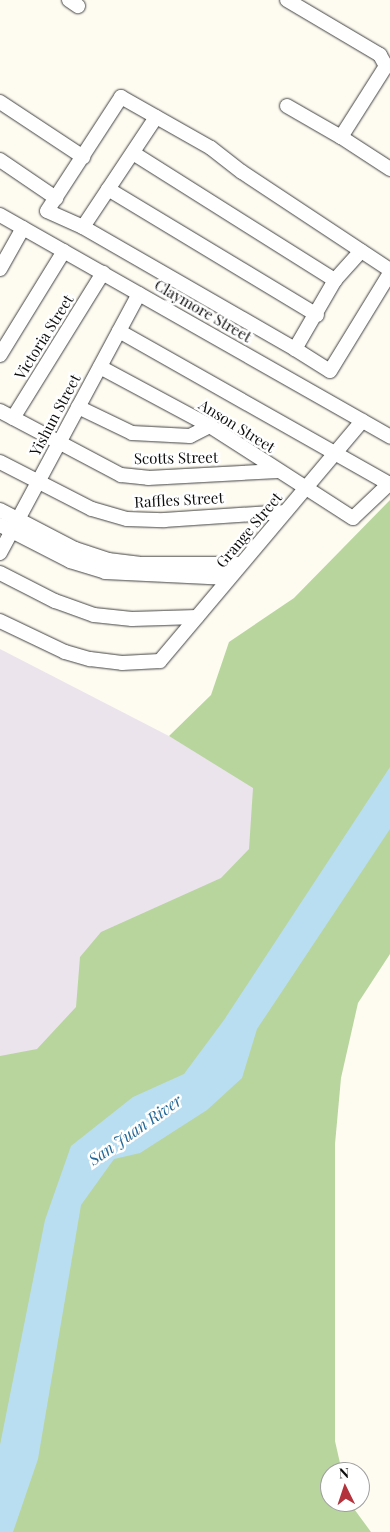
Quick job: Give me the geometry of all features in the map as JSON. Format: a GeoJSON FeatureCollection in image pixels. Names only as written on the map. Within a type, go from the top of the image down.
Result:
{"type":"FeatureCollection","features":[{"type":"Feature","properties":{"kind":"street"},"geometry":{"type":"LineString","coordinates":[[288,0],[380,55],[386,66],[341,137]]}},
{"type":"Feature","properties":{"kind":"street"},"geometry":{"type":"LineString","coordinates":[[121,97],[156,117],[210,148],[242,172],[390,271],[330,371],[83,227],[47,211],[121,97]]}},
{"type":"Feature","properties":{"kind":"street"},"geometry":{"type":"LineString","coordinates":[[0,102],[83,157]]}},
{"type":"Feature","properties":{"kind":"street"},"geometry":{"type":"LineString","coordinates":[[287,106],[390,168]]}},
{"type":"Feature","properties":{"kind":"street"},"geometry":{"type":"LineString","coordinates":[[83,227],[156,117]]}},
{"type":"Feature","properties":{"kind":"street"},"geometry":{"type":"LineString","coordinates":[[133,152],[334,280]]}},
{"type":"Feature","properties":{"kind":"street"},"geometry":{"type":"LineString","coordinates":[[0,160],[56,198]]}},
{"type":"Feature","properties":{"kind":"street"},"geometry":{"type":"LineString","coordinates":[[108,189],[317,315]]}},
{"type":"Feature","properties":{"kind":"street","name":"Claymore Street"},"geometry":{"type":"LineString","coordinates":[[0,215],[390,437]]}},
{"type":"Feature","properties":{"kind":"street"},"geometry":{"type":"LineString","coordinates":[[0,269],[23,228]]}},
{"type":"Feature","properties":{"kind":"street"},"geometry":{"type":"LineString","coordinates":[[0,355],[64,251]]}},
{"type":"Feature","properties":{"kind":"street"},"geometry":{"type":"LineString","coordinates":[[295,349],[317,315],[334,280],[361,251]]}},
{"type":"Feature","properties":{"kind":"street","name":"Victoria Street"},"geometry":{"type":"LineString","coordinates":[[13,418],[103,273]]}},
{"type":"Feature","properties":{"kind":"street","name":"Yishun Street"},"geometry":{"type":"LineString","coordinates":[[0,553],[10,525],[38,482],[139,294]]}},
{"type":"Feature","properties":{"kind":"street"},"geometry":{"type":"LineString","coordinates":[[119,331],[389,484]]}},
{"type":"Feature","properties":{"kind":"street","name":"Anson Street"},"geometry":{"type":"LineString","coordinates":[[100,367],[210,426],[353,518],[389,484]]}},
{"type":"Feature","properties":{"kind":"street"},"geometry":{"type":"LineString","coordinates":[[78,407],[132,433],[190,436],[210,426]]}},
{"type":"Feature","properties":{"kind":"street","name":"Scotts Street"},"geometry":{"type":"LineString","coordinates":[[0,411],[121,475],[148,478],[278,471]]}},
{"type":"Feature","properties":{"kind":"street","name":"Grange Street"},"geometry":{"type":"LineString","coordinates":[[0,621],[65,652],[90,659],[122,663],[160,661],[283,512],[306,489],[362,421]]}},
{"type":"Feature","properties":{"kind":"street","name":"Raffles Street"},"geometry":{"type":"LineString","coordinates":[[0,462],[92,510],[126,519],[164,520],[283,512]]}},
{"type":"Feature","properties":{"kind":"street"},"geometry":{"type":"LineString","coordinates":[[0,510],[10,525],[70,561],[106,572],[229,578]]}},
{"type":"Feature","properties":{"kind":"street"},"geometry":{"type":"LineString","coordinates":[[10,525],[108,560],[139,564],[240,564]]}},
{"type":"Feature","properties":{"kind":"street"},"geometry":{"type":"LineString","coordinates":[[0,573],[55,601],[94,615],[132,619],[197,617]]}},
{"type":"Feature","properties":{"kind":"shaded area"},"geometry":{"type":"Polygon","coordinates":[[[0,649],[299,803],[0,1532],[0,649]]]}},
{"type":"Feature","properties":{"kind":"green space"},"geometry":{"type":"Polygon","coordinates":[[[390,500],[390,954],[358,1003],[341,1078],[335,1144],[335,1441],[340,1462],[320,1462],[320,1512],[356,1512],[371,1532],[0,1532],[0,1056],[37,1049],[76,1007],[80,957],[101,932],[221,878],[249,849],[253,788],[169,736],[211,695],[229,642],[294,598],[390,500]]]}},
{"type":"Feature","properties":{"kind":"water","name":"San Juan River"},"geometry":{"type":"Polygon","coordinates":[[[390,767],[390,829],[257,1029],[242,1078],[207,1110],[140,1153],[114,1159],[81,1205],[38,1459],[13,1532],[0,1532],[0,1445],[45,1220],[71,1146],[133,1097],[184,1074],[224,1020],[390,767]]]}}]}
